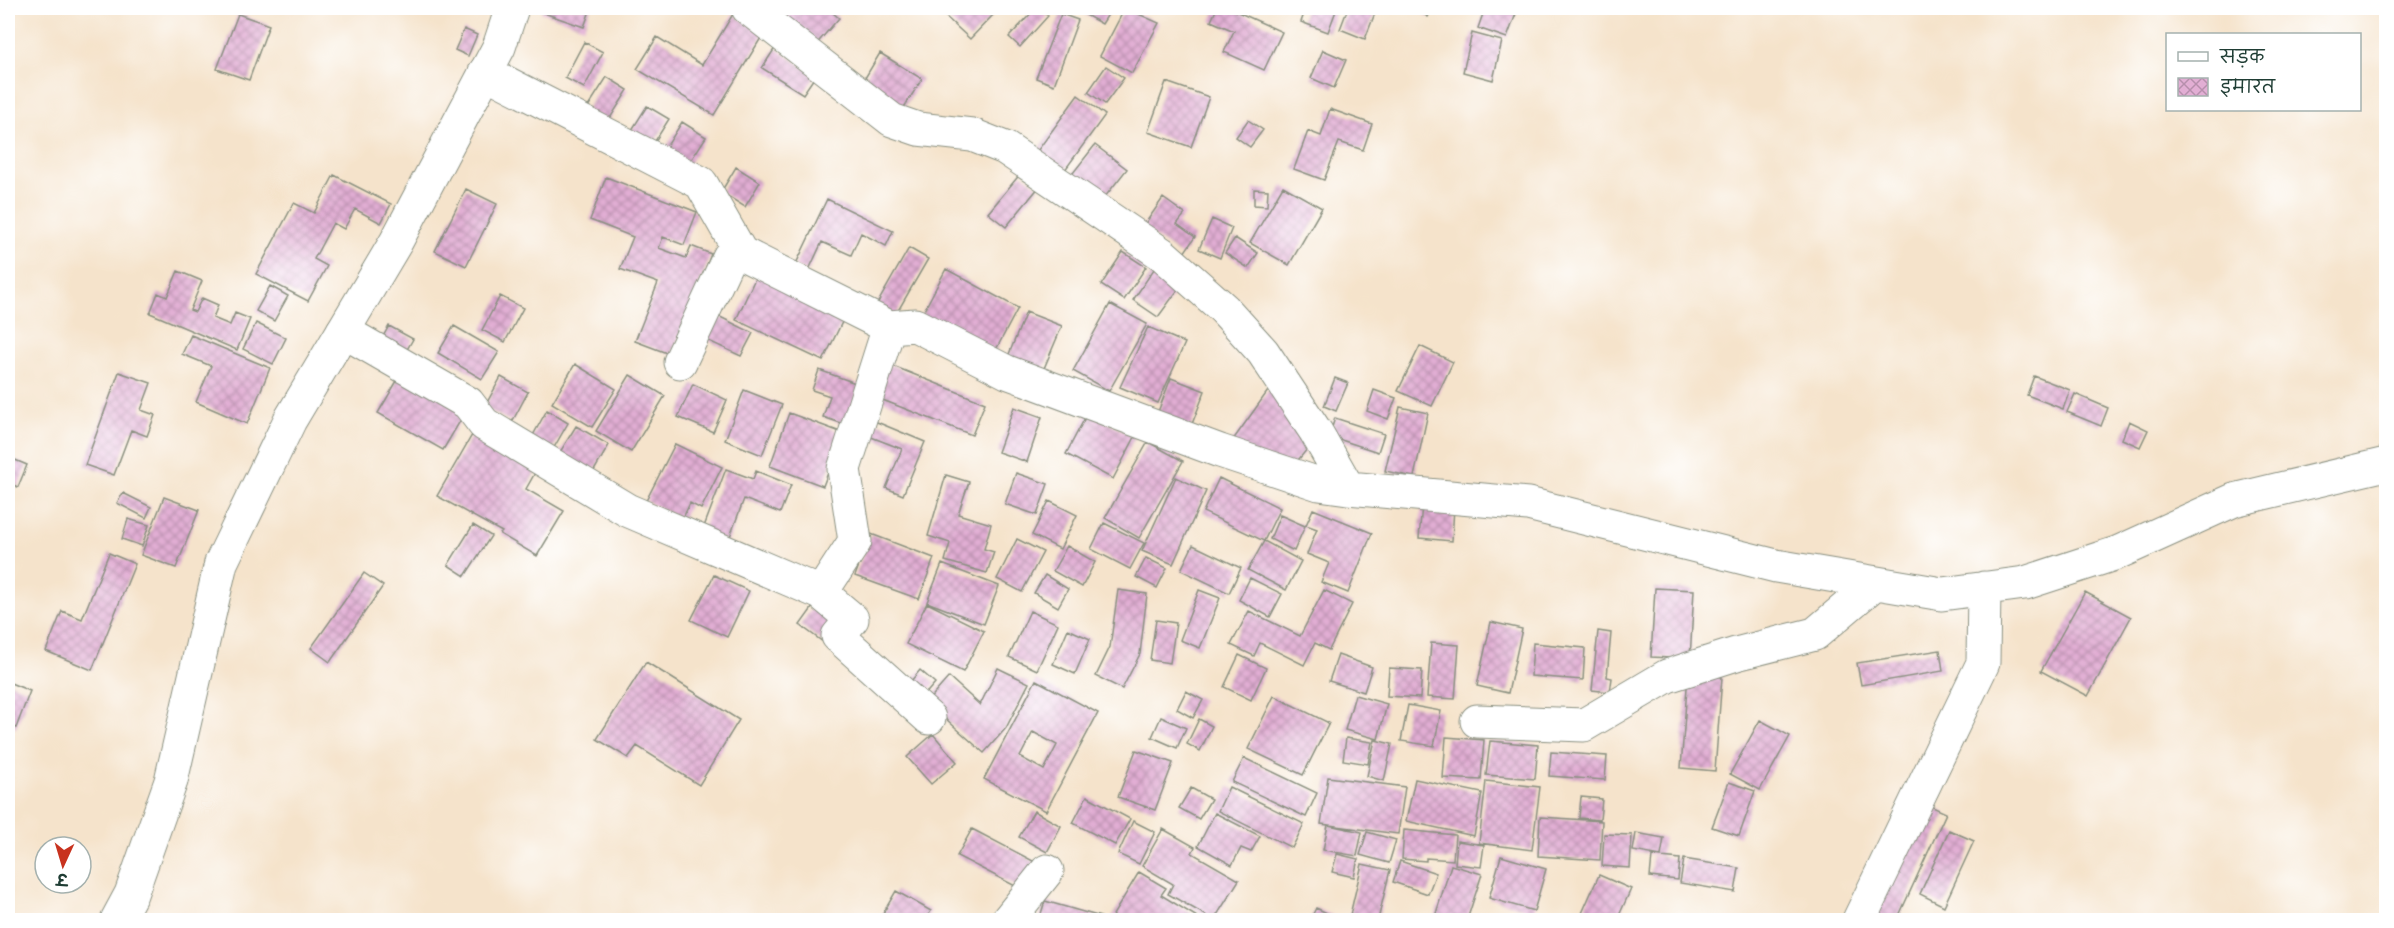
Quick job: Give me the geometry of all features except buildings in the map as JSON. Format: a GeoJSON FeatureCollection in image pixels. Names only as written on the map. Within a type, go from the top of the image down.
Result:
{"type":"FeatureCollection","features":[{"type":"Feature","properties":{"kind":"street"},"geometry":{"type":"LineString","coordinates":[[117,921],[131,894],[171,782],[221,563],[290,420],[396,242],[499,47],[512,8]]}},
{"type":"Feature","properties":{"kind":"street"},"geometry":{"type":"LineString","coordinates":[[748,8],[892,120],[918,129],[972,135],[1005,148],[1162,254],[1224,309],[1263,352],[1316,432],[1348,488]]}},
{"type":"Feature","properties":{"kind":"street"},"geometry":{"type":"LineString","coordinates":[[485,72],[701,183],[741,253],[889,327],[915,325],[1007,372],[1220,451],[1319,484],[1528,504],[1776,566],[1942,594],[2025,583],[2117,553],[2234,500],[2386,464]]}},
{"type":"Feature","properties":{"kind":"street"},"geometry":{"type":"LineString","coordinates":[[680,362],[729,257],[741,253]]}},
{"type":"Feature","properties":{"kind":"street"},"geometry":{"type":"LineString","coordinates":[[820,593],[855,541],[844,469],[889,327]]}},
{"type":"Feature","properties":{"kind":"street"},"geometry":{"type":"LineString","coordinates":[[343,331],[468,403],[483,424],[627,510],[820,593],[852,619],[838,636],[929,718]]}},
{"type":"Feature","properties":{"kind":"street"},"geometry":{"type":"LineString","coordinates":[[1477,721],[1584,724],[1666,676],[1736,654],[1815,634],[1874,584]]}},
{"type":"Feature","properties":{"kind":"street"},"geometry":{"type":"LineString","coordinates":[[1858,921],[1983,663],[1984,588]]}},
{"type":"Feature","properties":{"kind":"street"},"geometry":{"type":"LineString","coordinates":[[1008,921],[1047,871]]}}]}
